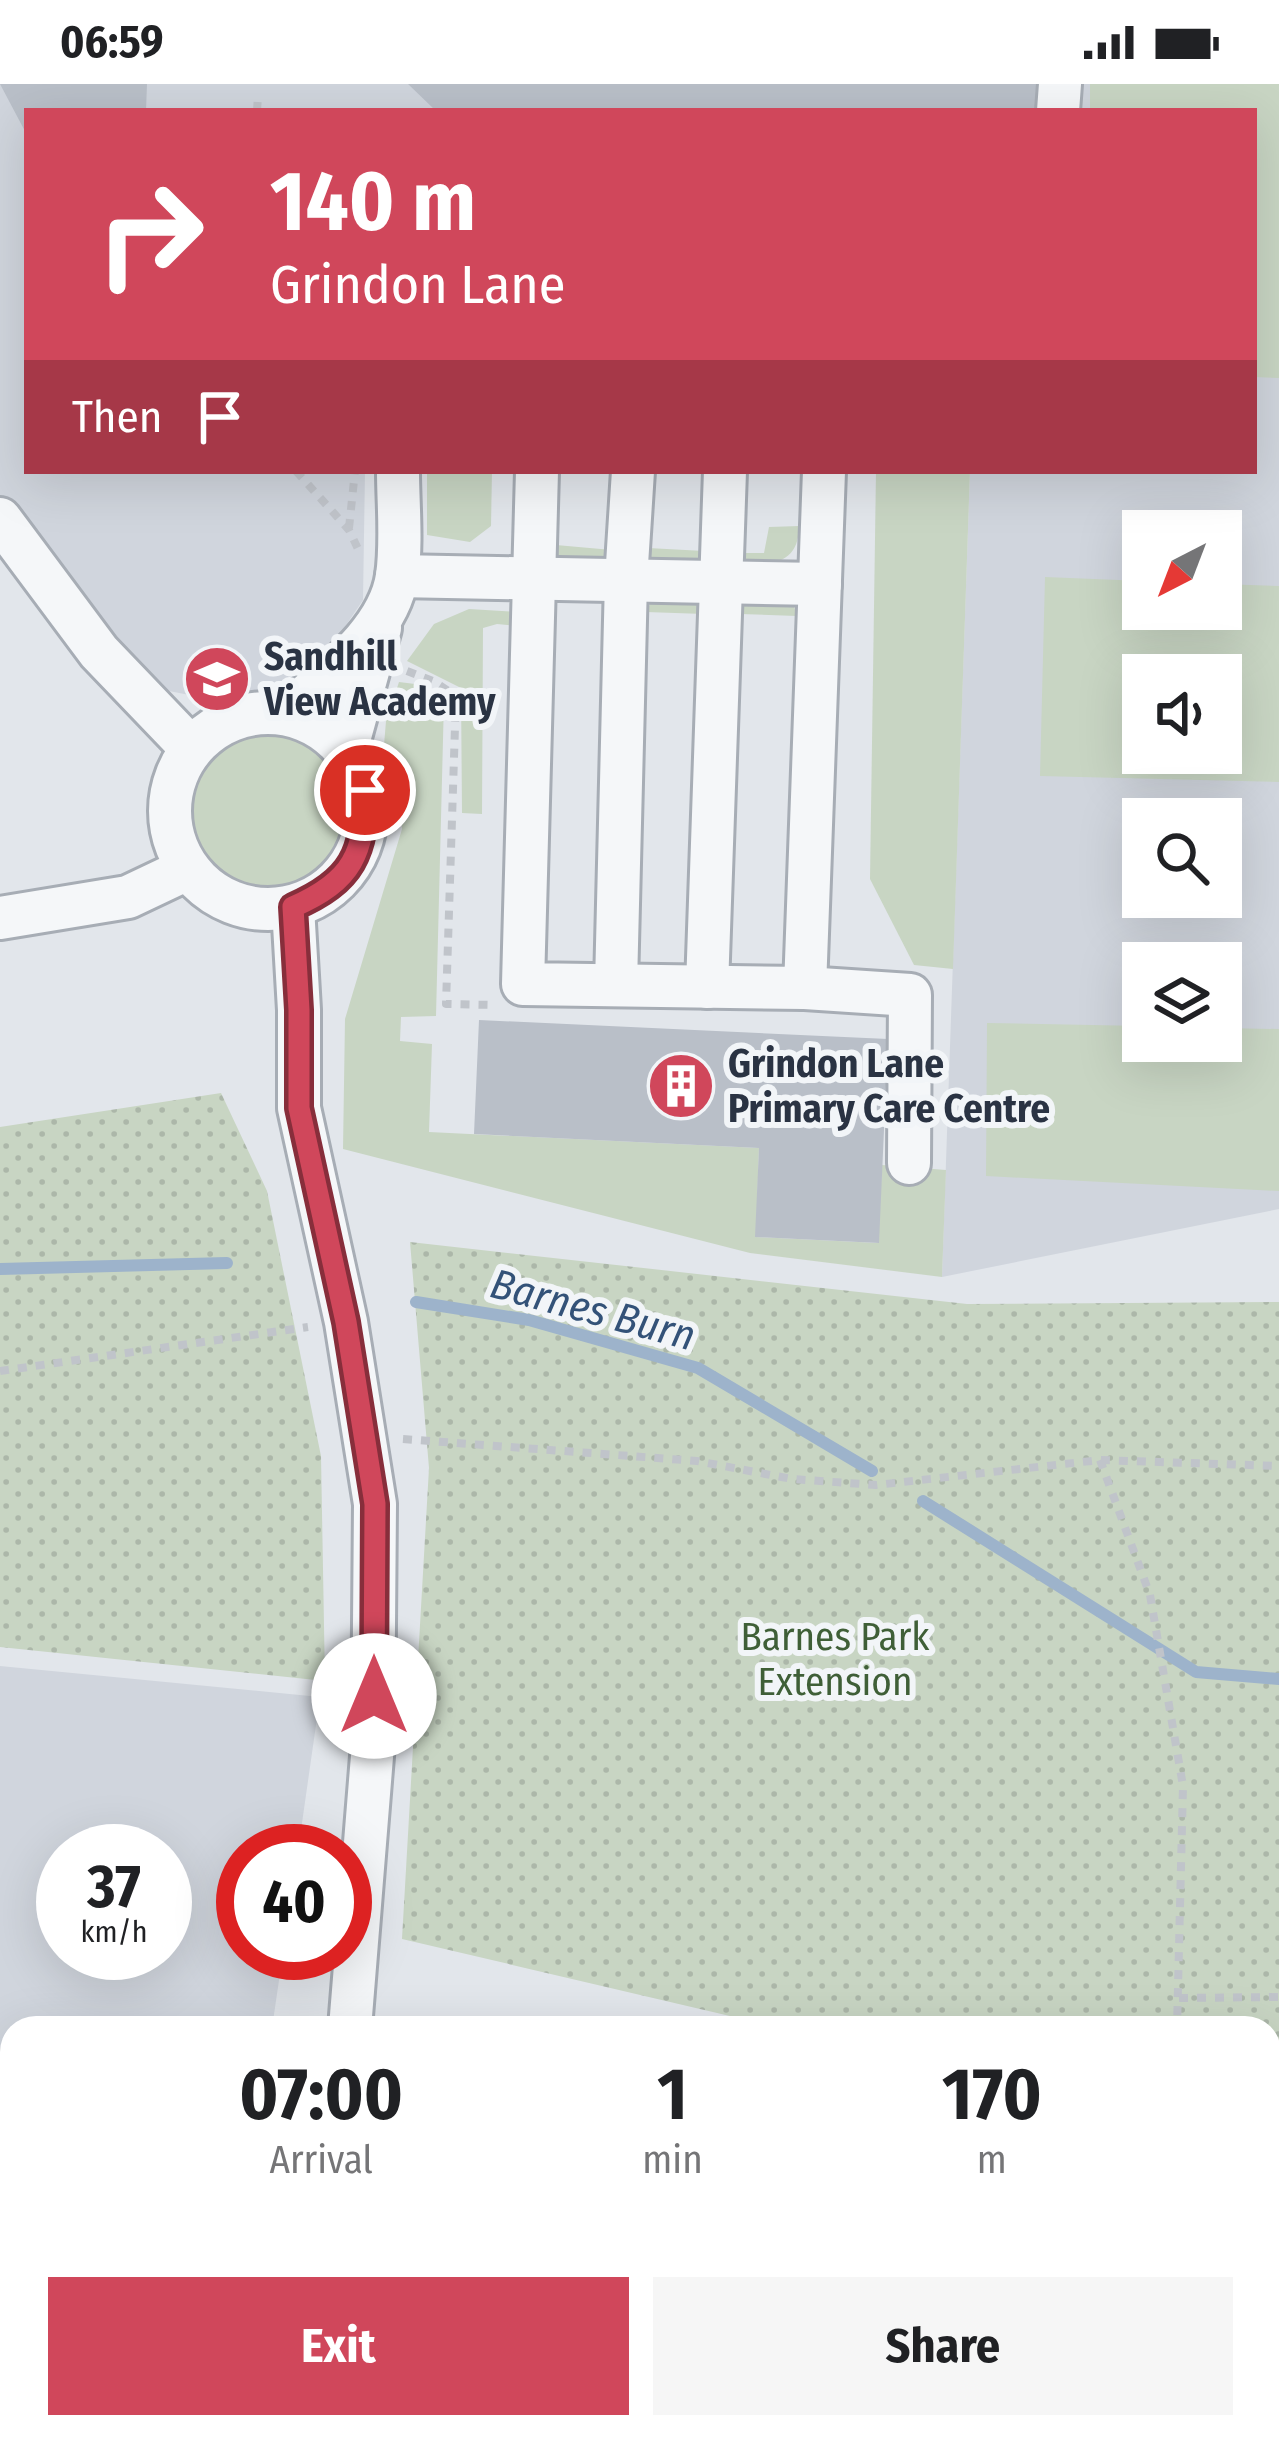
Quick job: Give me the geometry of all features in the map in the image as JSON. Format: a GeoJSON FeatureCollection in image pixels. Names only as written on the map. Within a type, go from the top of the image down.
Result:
{"type":"FeatureCollection","features":[{"type":"Feature","properties":{"kind":"street"},"geometry":{"type":"LineString","coordinates":[[346,751],[368,663],[398,474]]}},
{"type":"Feature","properties":{"kind":"street"},"geometry":{"type":"LineString","coordinates":[[537,474],[523,984],[805,988],[927,995],[909,1162]]}},
{"type":"Feature","properties":{"kind":"street"},"geometry":{"type":"LineString","coordinates":[[616,985],[633,474]]}},
{"type":"Feature","properties":{"kind":"street"},"geometry":{"type":"LineString","coordinates":[[707,987],[725,474]]}},
{"type":"Feature","properties":{"kind":"street"},"geometry":{"type":"LineString","coordinates":[[805,988],[824,474]]}},
{"type":"Feature","properties":{"kind":"street"},"geometry":{"type":"LineString","coordinates":[[0,519],[99,652],[191,748]]}},
{"type":"Feature","properties":{"kind":"street"},"geometry":{"type":"LineString","coordinates":[[383,580],[820,584]]}},
{"type":"Feature","properties":{"kind":"street"},"geometry":{"type":"LineString","coordinates":[[286,713],[354,650],[383,580]]}},
{"type":"Feature","properties":{"kind":"street"},"geometry":{"type":"LineString","coordinates":[[252,713],[286,713],[319,726],[346,751],[365,790],[365,831],[348,870],[322,894],[293,907],[254,910],[225,901],[187,868],[170,825],[175,779],[191,748],[222,724],[252,713]]}},
{"type":"Feature","properties":{"kind":"street"},"geometry":{"type":"LineString","coordinates":[[0,918],[128,897],[187,868]]}},
{"type":"Feature","properties":{"kind":"street"},"geometry":{"type":"LineString","coordinates":[[293,907],[299,1108],[346,1322],[375,1504],[374,1744],[351,2016]]}},
{"type":"Feature","properties":{"kind":"path"},"geometry":{"type":"LineString","coordinates":[[257,108],[258,96]]}},
{"type":"Feature","properties":{"kind":"path"},"geometry":{"type":"LineString","coordinates":[[299,474],[349,530],[383,580]]}},
{"type":"Feature","properties":{"kind":"path"},"geometry":{"type":"LineString","coordinates":[[349,530],[355,474]]}},
{"type":"Feature","properties":{"kind":"path"},"geometry":{"type":"LineString","coordinates":[[0,1371],[346,1322]]}},
{"type":"Feature","properties":{"kind":"path"},"geometry":{"type":"LineString","coordinates":[[364,1436],[697,1461],[792,1479],[876,1485],[1100,1460],[1279,1466]]}},
{"type":"Feature","properties":{"kind":"path"},"geometry":{"type":"LineString","coordinates":[[1100,1460],[1150,1595],[1183,1786],[1177,2016]]}},
{"type":"Feature","properties":{"kind":"path"},"geometry":{"type":"LineString","coordinates":[[1178,1998],[1279,1997]]}},
{"type":"Feature","properties":{"kind":"shaded area","name":"Sandhill View Academy"},"geometry":{"type":"Polygon","coordinates":[[[0,84],[1279,84],[1279,1209],[942,1277],[970,474],[1257,474],[1257,108],[24,108],[24,474],[365,474],[363,600],[286,714],[128,683],[0,515],[0,84]]]}},
{"type":"Feature","properties":{"kind":"shaded area"},"geometry":{"type":"Polygon","coordinates":[[[0,1666],[320,1697],[302,1824],[216,1824],[216,1980],[279,1980],[274,2016],[0,2016],[0,1666]]]}},
{"type":"Feature","properties":{"kind":"green space"},"geometry":{"type":"Polygon","coordinates":[[[1090,84],[1279,84],[1279,378],[1257,377],[1257,108],[1090,108],[1090,84]]]}},
{"type":"Feature","properties":{"kind":"green space"},"geometry":{"type":"Polygon","coordinates":[[[427,474],[492,474],[491,526],[470,542],[427,535],[427,474]]]}},
{"type":"Feature","properties":{"kind":"green space"},"geometry":{"type":"Polygon","coordinates":[[[876,474],[970,474],[953,969],[914,965],[870,879],[876,474]]]}},
{"type":"Feature","properties":{"kind":"green space"},"geometry":{"type":"Polygon","coordinates":[[[799,526],[794,548],[782,560],[743,566],[744,553],[764,553],[769,527],[799,526]]]}},
{"type":"Feature","properties":{"kind":"green space"},"geometry":{"type":"Polygon","coordinates":[[[556,545],[612,550],[608,562],[560,558],[556,545]]]}},
{"type":"Feature","properties":{"kind":"green space"},"geometry":{"type":"Polygon","coordinates":[[[648,548],[704,551],[703,567],[651,562],[648,548]]]}},
{"type":"Feature","properties":{"kind":"green space"},"geometry":{"type":"Polygon","coordinates":[[[1045,577],[1122,580],[1122,630],[1242,630],[1242,585],[1279,586],[1279,782],[1040,776],[1045,577]]]}},
{"type":"Feature","properties":{"kind":"green space"},"geometry":{"type":"Polygon","coordinates":[[[653,598],[704,603],[704,614],[646,612],[653,598]]]}},
{"type":"Feature","properties":{"kind":"green space"},"geometry":{"type":"Polygon","coordinates":[[[742,600],[793,603],[797,616],[740,614],[742,600]]]}},
{"type":"Feature","properties":{"kind":"green space"},"geometry":{"type":"Polygon","coordinates":[[[469,609],[517,612],[517,626],[483,628],[482,814],[462,813],[461,688],[407,661],[434,624],[469,609]]]}},
{"type":"Feature","properties":{"kind":"green space"},"geometry":{"type":"Polygon","coordinates":[[[399,682],[415,684],[444,700],[436,1016],[401,1017],[400,1041],[432,1044],[429,1132],[759,1148],[756,1237],[878,1243],[882,1165],[946,1170],[942,1277],[750,1253],[343,1149],[345,1019],[402,829],[398,788],[384,745],[386,721],[399,682]]]}},
{"type":"Feature","properties":{"kind":"green space"},"geometry":{"type":"Polygon","coordinates":[[[252,713],[316,725],[330,733],[352,767],[366,814],[359,850],[347,870],[311,899],[290,907],[244,908],[223,898],[187,869],[175,801],[178,768],[193,747],[252,713]]]}},
{"type":"Feature","properties":{"kind":"green space"},"geometry":{"type":"Polygon","coordinates":[[[987,1023],[1122,1026],[1122,1062],[1242,1062],[1242,1028],[1279,1029],[1279,1191],[986,1176],[987,1023]]]}},
{"type":"Feature","properties":{"kind":"green space"},"geometry":{"type":"Polygon","coordinates":[[[221,1093],[267,1191],[321,1456],[325,1681],[0,1647],[0,1127],[221,1093]]]}},
{"type":"Feature","properties":{"kind":"green space","name":"Barnes Park Extension"},"geometry":{"type":"Polygon","coordinates":[[[410,1242],[967,1304],[1279,1302],[1279,2016],[730,2016],[402,1939],[429,1468],[410,1242]]]}},
{"type":"Feature","properties":{"kind":"building"},"geometry":{"type":"Polygon","coordinates":[[[0,84],[147,84],[146,108],[24,108],[24,129],[0,84]]]}},
{"type":"Feature","properties":{"kind":"building"},"geometry":{"type":"Polygon","coordinates":[[[408,84],[1037,84],[1035,108],[433,108],[408,84]]]}},
{"type":"Feature","properties":{"kind":"building","name":"Grindon Lane Primary Care Centre"},"geometry":{"type":"Polygon","coordinates":[[[479,1020],[888,1039],[879,1243],[755,1237],[759,1148],[474,1134],[479,1020]]]}},
{"type":"Feature","properties":{"kind":"waterway","name":"Barnes Burn"},"geometry":{"type":"LineString","coordinates":[[0,1269],[227,1263]]}},
{"type":"Feature","properties":{"kind":"waterway","name":"Barnes Burn"},"geometry":{"type":"LineString","coordinates":[[416,1302],[529,1320],[698,1368],[872,1471]]}},
{"type":"Feature","properties":{"kind":"waterway","name":"Barnes Burn"},"geometry":{"type":"LineString","coordinates":[[923,1501],[1196,1672],[1279,1679]]}},
{"type":"Feature","properties":{"kind":"place","name":"Sandhill View Academy"},"geometry":{"type":"Point","coordinates":[217,679]}},
{"type":"Feature","properties":{"kind":"place","name":"Grindon Lane Primary Care Centre"},"geometry":{"type":"Point","coordinates":[681,1086]}},
{"type":"Feature","properties":{"kind":"route"},"geometry":{"type":"LineString","coordinates":[[365,790],[365,831],[348,870],[322,894],[293,907],[299,1108],[346,1322],[375,1504],[374,1696]]}}]}
